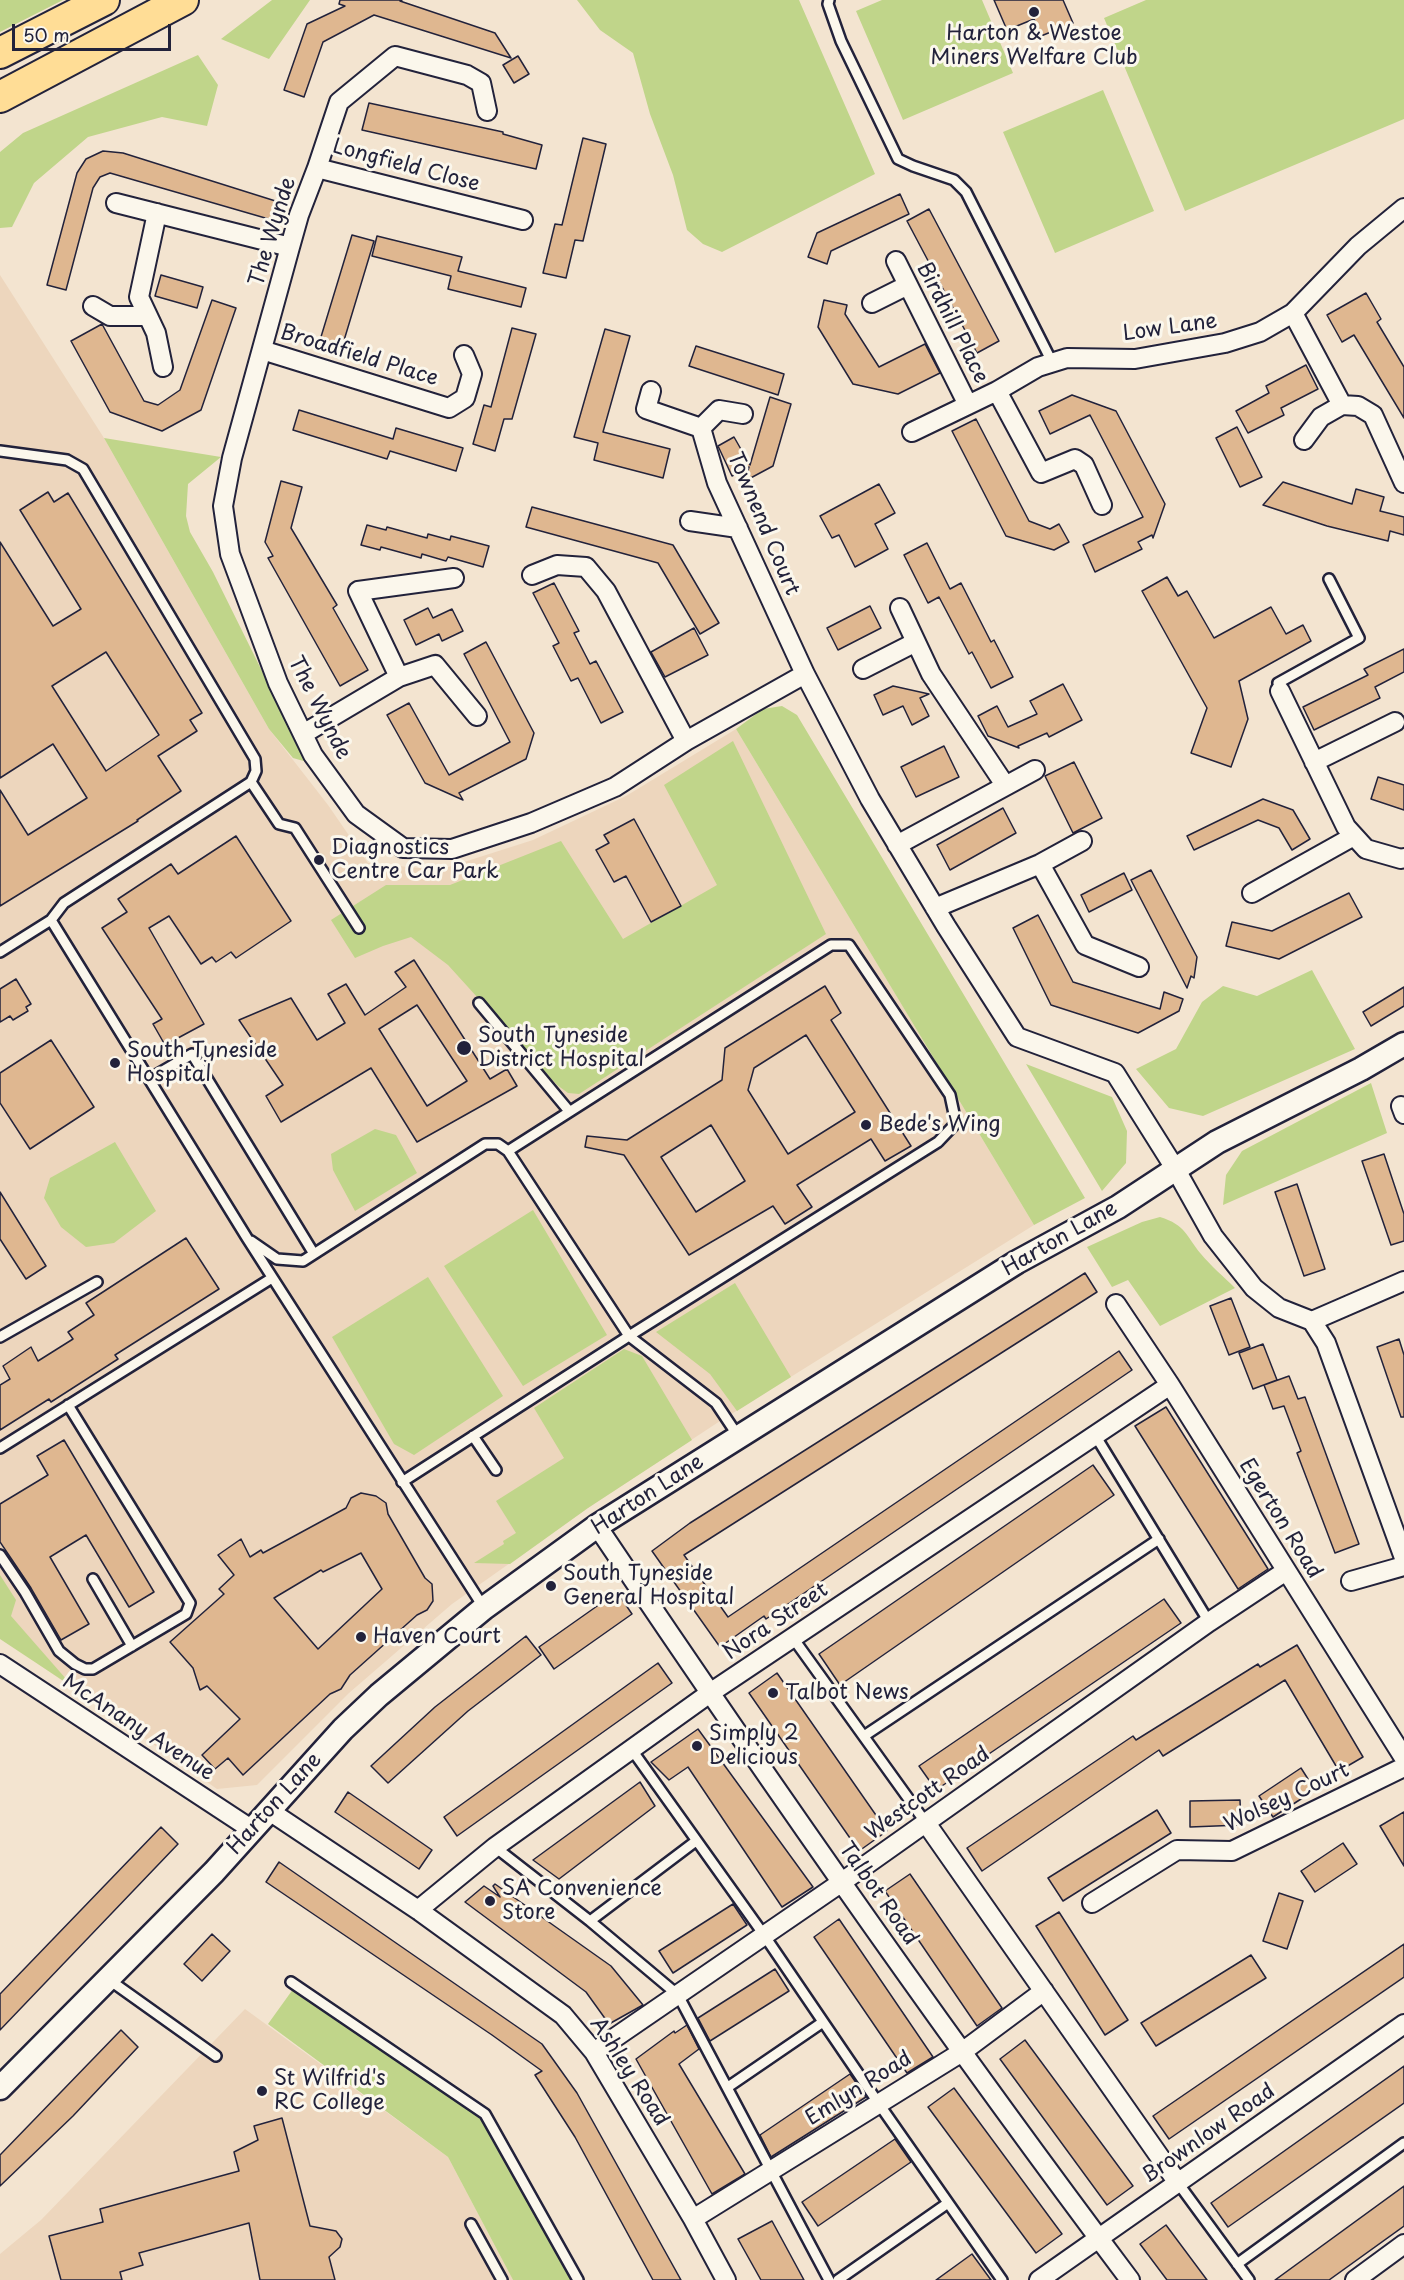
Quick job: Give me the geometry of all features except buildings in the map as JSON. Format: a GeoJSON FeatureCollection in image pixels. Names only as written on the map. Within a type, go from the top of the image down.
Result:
{"type":"FeatureCollection","features":[{"type":"Feature","properties":{"kind":"highway"},"geometry":{"type":"LineString","coordinates":[[0,53],[104,0]]}},
{"type":"Feature","properties":{"kind":"highway"},"geometry":{"type":"LineString","coordinates":[[0,97],[183,0]]}},
{"type":"Feature","properties":{"kind":"street","name":"Longfield Close"},"geometry":{"type":"LineString","coordinates":[[487,111],[481,83],[467,75],[395,56],[339,102],[317,168],[523,220]]}},
{"type":"Feature","properties":{"kind":"street","name":"The Wynde"},"geometry":{"type":"LineString","coordinates":[[317,168],[299,215],[290,247],[232,458],[224,506],[230,554],[278,683],[313,755],[356,814],[403,848],[452,849],[531,823],[615,787],[686,741],[805,674]]}},
{"type":"Feature","properties":{"kind":"street"},"geometry":{"type":"LineString","coordinates":[[116,203],[290,247]]}},
{"type":"Feature","properties":{"kind":"street","name":"Low Lane"},"geometry":{"type":"LineString","coordinates":[[912,432],[1052,362],[1067,358],[1135,359],[1225,343],[1260,332],[1293,313],[1358,246],[1404,208]]}},
{"type":"Feature","properties":{"kind":"street"},"geometry":{"type":"LineString","coordinates":[[157,213],[139,297],[156,333],[163,367]]}},
{"type":"Feature","properties":{"kind":"street","name":"Birdhill Place"},"geometry":{"type":"LineString","coordinates":[[896,261],[968,405]]}},
{"type":"Feature","properties":{"kind":"street"},"geometry":{"type":"LineString","coordinates":[[872,303],[908,285]]}},
{"type":"Feature","properties":{"kind":"street"},"geometry":{"type":"LineString","coordinates":[[93,306],[110,316],[148,316]]}},
{"type":"Feature","properties":{"kind":"street"},"geometry":{"type":"LineString","coordinates":[[1293,313],[1342,405]]}},
{"type":"Feature","properties":{"kind":"street","name":"Broadfield Place"},"geometry":{"type":"LineString","coordinates":[[262,350],[449,408],[465,398],[472,374],[464,355]]}},
{"type":"Feature","properties":{"kind":"street"},"geometry":{"type":"LineString","coordinates":[[651,391],[646,409],[701,428],[719,410],[743,414]]}},
{"type":"Feature","properties":{"kind":"street"},"geometry":{"type":"LineString","coordinates":[[997,391],[1041,473],[1075,459],[1084,465],[1102,505]]}},
{"type":"Feature","properties":{"kind":"street"},"geometry":{"type":"LineString","coordinates":[[1304,440],[1321,417],[1342,405],[1358,406],[1373,416],[1404,483]]}},
{"type":"Feature","properties":{"kind":"street","name":"Townend Court"},"geometry":{"type":"LineString","coordinates":[[701,428],[717,483],[805,674],[870,799],[935,908],[1017,1037],[1115,1073],[1176,1170],[1213,1236],[1254,1288],[1279,1308],[1312,1321]]}},
{"type":"Feature","properties":{"kind":"street"},"geometry":{"type":"LineString","coordinates":[[690,521],[738,528]]}},
{"type":"Feature","properties":{"kind":"street"},"geometry":{"type":"LineString","coordinates":[[532,575],[557,565],[586,567],[606,591],[686,741]]}},
{"type":"Feature","properties":{"kind":"street"},"geometry":{"type":"LineString","coordinates":[[399,677],[358,591],[454,578]]}},
{"type":"Feature","properties":{"kind":"street"},"geometry":{"type":"LineString","coordinates":[[900,608],[931,674],[1005,785]]}},
{"type":"Feature","properties":{"kind":"street"},"geometry":{"type":"LineString","coordinates":[[863,669],[916,642]]}},
{"type":"Feature","properties":{"kind":"street"},"geometry":{"type":"LineString","coordinates":[[303,734],[399,677],[435,665],[477,716]]}},
{"type":"Feature","properties":{"kind":"street"},"geometry":{"type":"LineString","coordinates":[[1280,691],[1346,827],[1366,849],[1404,858]]}},
{"type":"Feature","properties":{"kind":"street"},"geometry":{"type":"LineString","coordinates":[[1314,762],[1395,722]]}},
{"type":"Feature","properties":{"kind":"street"},"geometry":{"type":"LineString","coordinates":[[897,845],[1035,770]]}},
{"type":"Feature","properties":{"kind":"street"},"geometry":{"type":"LineString","coordinates":[[1252,893],[1354,836]]}},
{"type":"Feature","properties":{"kind":"street"},"geometry":{"type":"LineString","coordinates":[[935,908],[1040,864],[1082,841]]}},
{"type":"Feature","properties":{"kind":"street"},"geometry":{"type":"LineString","coordinates":[[1040,864],[1085,945],[1139,967]]}},
{"type":"Feature","properties":{"kind":"street","name":"Harton Lane"},"geometry":{"type":"LineString","coordinates":[[0,2088],[214,1872],[343,1729],[379,1695],[484,1608],[597,1526],[1017,1262],[1118,1207],[1217,1142],[1361,1069],[1404,1044]]}},
{"type":"Feature","properties":{"kind":"street"},"geometry":{"type":"LineString","coordinates":[[1404,1281],[1312,1321],[1326,1343],[1404,1558]]}},
{"type":"Feature","properties":{"kind":"street","name":"Egerton Road"},"geometry":{"type":"LineString","coordinates":[[1116,1304],[1170,1384],[1404,1758]]}},
{"type":"Feature","properties":{"kind":"street","name":"Nora Street"},"geometry":{"type":"LineString","coordinates":[[418,1910],[495,1847],[710,1693],[1170,1384]]}},
{"type":"Feature","properties":{"kind":"street","name":"Talbot Road"},"geometry":{"type":"LineString","coordinates":[[597,1526],[710,1693],[962,2052],[1130,2280]]}},
{"type":"Feature","properties":{"kind":"street"},"geometry":{"type":"LineString","coordinates":[[1351,1581],[1404,1566]]}},
{"type":"Feature","properties":{"kind":"street","name":"Westcott Road"},"geometry":{"type":"LineString","coordinates":[[594,2052],[842,1882],[1209,1622],[1286,1571]]}},
{"type":"Feature","properties":{"kind":"street","name":"McAnany Avenue"},"geometry":{"type":"LineString","coordinates":[[0,1664],[251,1829]]}},
{"type":"Feature","properties":{"kind":"street","name":"Wolsey Court"},"geometry":{"type":"LineString","coordinates":[[1092,1903],[1177,1850],[1232,1851],[1404,1767]]}},
{"type":"Feature","properties":{"kind":"street","name":"Ashley Road"},"geometry":{"type":"LineString","coordinates":[[268,1810],[418,1910],[563,2015],[594,2052],[693,2219],[726,2280]]}},
{"type":"Feature","properties":{"kind":"street"},"geometry":{"type":"LineString","coordinates":[[926,1822],[1178,2183]]}},
{"type":"Feature","properties":{"kind":"street","name":"Emlyn Road"},"geometry":{"type":"LineString","coordinates":[[693,2219],[962,2052],[1044,1991]]}},
{"type":"Feature","properties":{"kind":"street","name":"Brownlow Road"},"geometry":{"type":"LineString","coordinates":[[1039,2280],[1404,2024]]}},
{"type":"Feature","properties":{"kind":"street"},"geometry":{"type":"LineString","coordinates":[[1355,2280],[1404,2244]]}},
{"type":"Feature","properties":{"kind":"lane"},"geometry":{"type":"LineString","coordinates":[[829,0],[828,4],[841,41],[898,159],[954,180],[966,192],[1052,362]]}},
{"type":"Feature","properties":{"kind":"lane"},"geometry":{"type":"LineString","coordinates":[[0,451],[67,460],[83,469],[255,759],[256,771],[251,782],[64,903],[51,920],[0,952]]}},
{"type":"Feature","properties":{"kind":"lane"},"geometry":{"type":"LineString","coordinates":[[1280,691],[1278,683],[1359,638],[1329,579]]}},
{"type":"Feature","properties":{"kind":"lane"},"geometry":{"type":"LineString","coordinates":[[251,782],[279,824],[295,828],[359,928]]}},
{"type":"Feature","properties":{"kind":"lane"},"geometry":{"type":"LineString","coordinates":[[51,920],[272,1278],[484,1608]]}},
{"type":"Feature","properties":{"kind":"lane"},"geometry":{"type":"LineString","coordinates":[[402,1482],[629,1335],[938,1142],[956,1123],[950,1095],[849,945],[831,945],[508,1150]]}},
{"type":"Feature","properties":{"kind":"lane"},"geometry":{"type":"LineString","coordinates":[[479,1003],[569,1111]]}},
{"type":"Feature","properties":{"kind":"lane"},"geometry":{"type":"LineString","coordinates":[[149,1079],[192,1054],[314,1254]]}},
{"type":"Feature","properties":{"kind":"lane"},"geometry":{"type":"LineString","coordinates":[[247,1238],[277,1259],[303,1261],[485,1144],[498,1144],[508,1150],[629,1335],[716,1402],[739,1438]]}},
{"type":"Feature","properties":{"kind":"lane"},"geometry":{"type":"LineString","coordinates":[[0,1448],[272,1278]]}},
{"type":"Feature","properties":{"kind":"lane"},"geometry":{"type":"LineString","coordinates":[[0,1337],[97,1282]]}},
{"type":"Feature","properties":{"kind":"lane"},"geometry":{"type":"LineString","coordinates":[[0,1555],[25,1592],[59,1651],[85,1669],[93,1669],[186,1614],[190,1603],[68,1404]]}},
{"type":"Feature","properties":{"kind":"lane"},"geometry":{"type":"LineString","coordinates":[[1095,1435],[1209,1622]]}},
{"type":"Feature","properties":{"kind":"lane"},"geometry":{"type":"LineString","coordinates":[[473,1436],[496,1470]]}},
{"type":"Feature","properties":{"kind":"lane"},"geometry":{"type":"LineString","coordinates":[[864,1736],[1159,1539]]}},
{"type":"Feature","properties":{"kind":"lane"},"geometry":{"type":"LineString","coordinates":[[93,1579],[132,1646]]}},
{"type":"Feature","properties":{"kind":"lane"},"geometry":{"type":"LineString","coordinates":[[793,1638],[926,1822]]}},
{"type":"Feature","properties":{"kind":"lane"},"geometry":{"type":"LineString","coordinates":[[633,1750],[764,1935],[1002,2280]]}},
{"type":"Feature","properties":{"kind":"lane"},"geometry":{"type":"LineString","coordinates":[[590,1921],[696,1841]]}},
{"type":"Feature","properties":{"kind":"lane"},"geometry":{"type":"LineString","coordinates":[[495,1847],[590,1921],[678,1995],[830,2280]]}},
{"type":"Feature","properties":{"kind":"lane"},"geometry":{"type":"LineString","coordinates":[[108,1979],[216,2056]]}},
{"type":"Feature","properties":{"kind":"lane"},"geometry":{"type":"LineString","coordinates":[[291,1982],[485,2114],[578,2280]]}},
{"type":"Feature","properties":{"kind":"lane"},"geometry":{"type":"LineString","coordinates":[[728,2087],[823,2022]]}},
{"type":"Feature","properties":{"kind":"lane"},"geometry":{"type":"LineString","coordinates":[[1237,2264],[1404,2144]]}},
{"type":"Feature","properties":{"kind":"lane"},"geometry":{"type":"LineString","coordinates":[[1178,2183],[1249,2280]]}},
{"type":"Feature","properties":{"kind":"lane"},"geometry":{"type":"LineString","coordinates":[[838,2280],[948,2204]]}},
{"type":"Feature","properties":{"kind":"lane"},"geometry":{"type":"LineString","coordinates":[[471,2224],[502,2280]]}},
{"type":"Feature","properties":{"kind":"shaded area","name":"South Tyneside District Hospital"},"geometry":{"type":"Polygon","coordinates":[[[0,275],[104,438],[269,729],[328,805],[368,863],[439,870],[533,840],[626,796],[736,729],[1034,1225],[717,1423],[588,1508],[452,1604],[349,1693],[257,1785],[217,1789],[0,1637],[0,275]]]}},
{"type":"Feature","properties":{"kind":"shaded area","name":"St Wilfrid's RC College"},"geometry":{"type":"Polygon","coordinates":[[[245,2009],[448,2157],[513,2280],[0,2280],[0,2254],[41,2220],[245,2009]]]}},
{"type":"Feature","properties":{"kind":"green space"},"geometry":{"type":"Polygon","coordinates":[[[0,0],[63,0],[0,32],[0,0]]]}},
{"type":"Feature","properties":{"kind":"green space"},"geometry":{"type":"Polygon","coordinates":[[[272,0],[310,0],[269,59],[221,39],[272,0]]]}},
{"type":"Feature","properties":{"kind":"green space"},"geometry":{"type":"Polygon","coordinates":[[[577,0],[799,0],[875,174],[722,252],[703,244],[687,230],[673,175],[650,114],[633,53],[600,30],[577,0]]]}},
{"type":"Feature","properties":{"kind":"green space"},"geometry":{"type":"Polygon","coordinates":[[[882,0],[982,0],[1013,73],[903,120],[856,11],[882,0]]]}},
{"type":"Feature","properties":{"kind":"green space"},"geometry":{"type":"Polygon","coordinates":[[[1146,0],[1404,0],[1404,119],[1185,211],[1104,18],[1146,0]]]}},
{"type":"Feature","properties":{"kind":"green space"},"geometry":{"type":"Polygon","coordinates":[[[198,55],[218,85],[207,126],[162,117],[88,137],[34,183],[12,227],[0,228],[0,152],[23,133],[198,55]]]}},
{"type":"Feature","properties":{"kind":"green space"},"geometry":{"type":"Polygon","coordinates":[[[1103,90],[1154,211],[1055,253],[1003,132],[1103,90]]]}},
{"type":"Feature","properties":{"kind":"green space"},"geometry":{"type":"Polygon","coordinates":[[[104,438],[221,457],[188,484],[186,516],[190,532],[213,572],[307,762],[293,758],[269,729],[104,438]]]}},
{"type":"Feature","properties":{"kind":"green space"},"geometry":{"type":"Polygon","coordinates":[[[782,706],[797,715],[1085,1198],[1034,1225],[736,729],[763,709],[782,706]]]}},
{"type":"Feature","properties":{"kind":"green space"},"geometry":{"type":"Polygon","coordinates":[[[733,741],[826,934],[579,1094],[568,1093],[557,1085],[448,965],[411,937],[355,958],[331,920],[386,885],[450,885],[561,841],[623,939],[717,885],[664,785],[733,741]]]}},
{"type":"Feature","properties":{"kind":"green space"},"geometry":{"type":"Polygon","coordinates":[[[1312,970],[1355,1049],[1203,1116],[1169,1108],[1136,1069],[1176,1049],[1202,1002],[1223,986],[1257,996],[1312,970]]]}},
{"type":"Feature","properties":{"kind":"green space"},"geometry":{"type":"Polygon","coordinates":[[[1026,1064],[1112,1097],[1127,1131],[1126,1163],[1102,1191],[1026,1064]]]}},
{"type":"Feature","properties":{"kind":"green space"},"geometry":{"type":"Polygon","coordinates":[[[1371,1083],[1387,1133],[1223,1205],[1226,1175],[1242,1151],[1371,1083]]]}},
{"type":"Feature","properties":{"kind":"green space"},"geometry":{"type":"Polygon","coordinates":[[[375,1129],[396,1135],[417,1173],[355,1211],[333,1170],[331,1154],[375,1129]]]}},
{"type":"Feature","properties":{"kind":"green space"},"geometry":{"type":"Polygon","coordinates":[[[115,1142],[156,1211],[114,1243],[86,1247],[61,1227],[44,1198],[50,1178],[115,1142]]]}},
{"type":"Feature","properties":{"kind":"green space"},"geometry":{"type":"Polygon","coordinates":[[[533,1210],[607,1335],[523,1386],[444,1266],[533,1210]]]}},
{"type":"Feature","properties":{"kind":"green space"},"geometry":{"type":"Polygon","coordinates":[[[1160,1217],[1180,1227],[1205,1258],[1235,1288],[1160,1326],[1128,1280],[1112,1287],[1087,1247],[1142,1222],[1160,1217]]]}},
{"type":"Feature","properties":{"kind":"green space"},"geometry":{"type":"Polygon","coordinates":[[[428,1277],[503,1396],[414,1455],[394,1444],[332,1337],[428,1277]]]}},
{"type":"Feature","properties":{"kind":"green space"},"geometry":{"type":"Polygon","coordinates":[[[735,1283],[791,1377],[737,1411],[710,1374],[656,1332],[735,1283]]]}},
{"type":"Feature","properties":{"kind":"green space"},"geometry":{"type":"Polygon","coordinates":[[[624,1349],[642,1356],[692,1440],[588,1508],[510,1564],[474,1563],[504,1544],[503,1541],[516,1533],[496,1501],[564,1458],[534,1408],[624,1349]]]}},
{"type":"Feature","properties":{"kind":"green space"},"geometry":{"type":"Polygon","coordinates":[[[0,1575],[16,1600],[11,1616],[74,1688],[0,1639],[0,1575]]]}},
{"type":"Feature","properties":{"kind":"green space"},"geometry":{"type":"Polygon","coordinates":[[[296,1985],[485,2114],[578,2280],[513,2280],[448,2157],[268,2024],[296,1985]]]}},
{"type":"Feature","properties":{"kind":"place","name":"Harton & Westoe Miners Welfare Club"},"geometry":{"type":"Point","coordinates":[1034,12]}},
{"type":"Feature","properties":{"kind":"place","name":"Diagnostics Centre Car Park"},"geometry":{"type":"Point","coordinates":[319,860]}},
{"type":"Feature","properties":{"kind":"place","name":"South Tyneside District Hospital"},"geometry":{"type":"Point","coordinates":[464,1048]}},
{"type":"Feature","properties":{"kind":"place","name":"South Tyneside Hospital"},"geometry":{"type":"Point","coordinates":[115,1063]}},
{"type":"Feature","properties":{"kind":"place","name":"Bede's Wing"},"geometry":{"type":"Point","coordinates":[866,1125]}},
{"type":"Feature","properties":{"kind":"place","name":"South Tyneside General Hospital"},"geometry":{"type":"Point","coordinates":[551,1586]}},
{"type":"Feature","properties":{"kind":"place","name":"Haven Court"},"geometry":{"type":"Point","coordinates":[361,1637]}},
{"type":"Feature","properties":{"kind":"place","name":"Talbot News"},"geometry":{"type":"Point","coordinates":[773,1693]}},
{"type":"Feature","properties":{"kind":"place","name":"Simply 2 Delicious"},"geometry":{"type":"Point","coordinates":[697,1746]}},
{"type":"Feature","properties":{"kind":"place","name":"SA Convenience Store"},"geometry":{"type":"Point","coordinates":[490,1901]}},
{"type":"Feature","properties":{"kind":"place","name":"St Wilfrid's RC College"},"geometry":{"type":"Point","coordinates":[262,2091]}}]}
